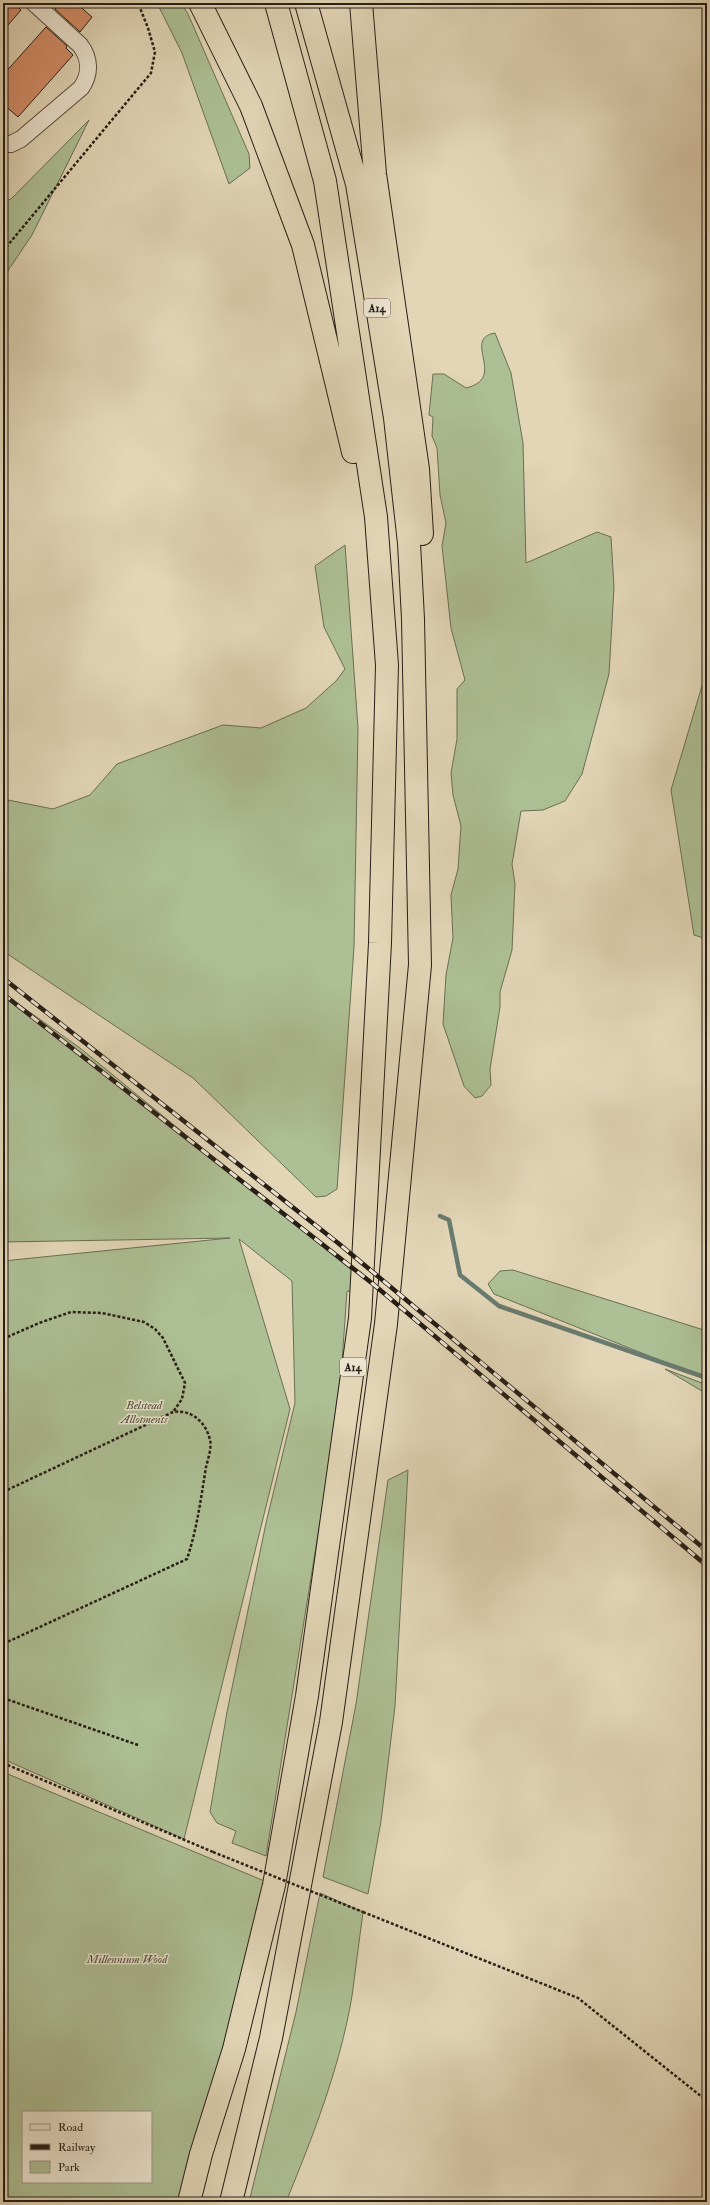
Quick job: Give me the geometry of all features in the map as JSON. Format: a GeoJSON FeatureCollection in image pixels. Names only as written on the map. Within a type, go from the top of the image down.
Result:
{"type":"FeatureCollection","features":[{"type":"Feature","properties":{"kind":"highway","name":"A14"},"geometry":{"type":"LineString","coordinates":[[200,3],[251,106],[303,245],[355,460],[376,517]]}},
{"type":"Feature","properties":{"kind":"highway","name":"A14"},"geometry":{"type":"LineString","coordinates":[[189,2202],[201,2154],[234,2049],[274,1885],[307,1696],[360,1318],[380,943],[387,665],[376,517],[325,182],[276,3]]}},
{"type":"Feature","properties":{"kind":"highway","name":"A14"},"geometry":{"type":"LineString","coordinates":[[231,2202],[271,2038],[331,1722],[386,1324],[420,965],[413,619],[409,543],[395,418],[357,184],[306,3]]}},
{"type":"Feature","properties":{"kind":"highway","name":"A14"},"geometry":{"type":"LineString","coordinates":[[362,3],[375,174],[418,469],[423,554],[413,619]]}},
{"type":"Feature","properties":{"kind":"lane"},"geometry":{"type":"LineString","coordinates":[[3,144],[11,144],[21,139],[81,88],[87,81],[88,72],[85,52],[34,3]]}},
{"type":"Feature","properties":{"kind":"path"},"geometry":{"type":"LineString","coordinates":[[3,251],[151,73],[155,52],[148,28],[138,3]]}},
{"type":"Feature","properties":{"kind":"path"},"geometry":{"type":"LineString","coordinates":[[3,1339],[39,1322],[71,1312],[102,1313],[144,1322],[155,1328],[163,1338],[185,1383],[182,1400],[173,1412]]}},
{"type":"Feature","properties":{"kind":"path"},"geometry":{"type":"LineString","coordinates":[[3,1492],[173,1412],[182,1410],[203,1422],[211,1440],[194,1539],[187,1559],[3,1644]]}},
{"type":"Feature","properties":{"kind":"path"},"geometry":{"type":"LineString","coordinates":[[3,1698],[138,1745]]}},
{"type":"Feature","properties":{"kind":"path"},"geometry":{"type":"LineString","coordinates":[[3,1763],[213,1852],[578,1998],[707,2101]]}},
{"type":"Feature","properties":{"kind":"path"},"geometry":{"type":"LineString","coordinates":[[706,2202],[707,2185]]}},
{"type":"Feature","properties":{"kind":"green space"},"geometry":{"type":"Polygon","coordinates":[[[157,3],[181,3],[188,14],[249,154],[250,168],[229,184],[182,53],[157,3]]]}},
{"type":"Feature","properties":{"kind":"green space"},"geometry":{"type":"Polygon","coordinates":[[[89,120],[32,235],[3,278],[3,202],[11,199],[89,120]]]}},
{"type":"Feature","properties":{"kind":"green space"},"geometry":{"type":"Polygon","coordinates":[[[495,333],[511,373],[523,443],[526,563],[597,532],[611,537],[614,587],[609,674],[582,774],[565,801],[543,810],[521,811],[512,864],[515,884],[512,950],[500,992],[500,1007],[490,1069],[491,1085],[482,1096],[475,1098],[464,1086],[443,1024],[446,975],[453,938],[451,895],[458,869],[461,826],[453,795],[451,773],[457,739],[457,689],[465,680],[451,628],[442,546],[446,523],[440,495],[437,448],[432,436],[433,417],[429,415],[433,374],[444,374],[466,388],[478,383],[483,376],[485,368],[482,343],[486,337],[495,333]]]}},
{"type":"Feature","properties":{"kind":"green space"},"geometry":{"type":"Polygon","coordinates":[[[345,545],[358,728],[354,947],[337,1189],[326,1196],[316,1197],[193,1078],[3,951],[3,799],[53,809],[90,795],[117,764],[223,725],[261,728],[306,708],[336,681],[345,669],[324,627],[315,566],[345,545]]]}},
{"type":"Feature","properties":{"kind":"green space"},"geometry":{"type":"Polygon","coordinates":[[[707,669],[707,939],[694,935],[671,790],[707,669]]]}},
{"type":"Feature","properties":{"kind":"green space","name":"Belstead Allotments"},"geometry":{"type":"Polygon","coordinates":[[[3,993],[80,1048],[356,1274],[358,1292],[347,1291],[339,1405],[266,1856],[232,1843],[236,1831],[217,1823],[210,1812],[227,1712],[266,1523],[295,1403],[292,1281],[239,1239],[290,1409],[184,1839],[3,1759],[3,1261],[230,1238],[3,1242],[3,993]]]}},
{"type":"Feature","properties":{"kind":"green space"},"geometry":{"type":"Polygon","coordinates":[[[513,1270],[707,1331],[707,1379],[494,1294],[488,1284],[500,1271],[513,1270]]]}},
{"type":"Feature","properties":{"kind":"green space"},"geometry":{"type":"Polygon","coordinates":[[[665,1369],[707,1385],[707,1394],[665,1369]]]}},
{"type":"Feature","properties":{"kind":"green space"},"geometry":{"type":"Polygon","coordinates":[[[408,1470],[395,1706],[381,1821],[368,1894],[323,1877],[356,1704],[388,1480],[408,1470]]]}},
{"type":"Feature","properties":{"kind":"green space","name":"Millennium Wood"},"geometry":{"type":"Polygon","coordinates":[[[3,1772],[274,1885],[188,2202],[3,2202],[3,1772]]]}},
{"type":"Feature","properties":{"kind":"green space"},"geometry":{"type":"Polygon","coordinates":[[[320,1893],[363,1912],[347,2023],[325,2101],[286,2202],[249,2202],[296,2012],[320,1893]]]}},
{"type":"Feature","properties":{"kind":"building"},"geometry":{"type":"Polygon","coordinates":[[[3,3],[13,3],[21,10],[3,31],[3,3]]]}},
{"type":"Feature","properties":{"kind":"building"},"geometry":{"type":"Polygon","coordinates":[[[60,3],[76,3],[92,17],[80,32],[55,9],[60,3]]]}},
{"type":"Feature","properties":{"kind":"building"},"geometry":{"type":"Polygon","coordinates":[[[46,27],[67,46],[66,48],[73,55],[18,117],[3,104],[3,75],[46,27]]]}},
{"type":"Feature","properties":{"kind":"waterway"},"geometry":{"type":"LineString","coordinates":[[440,1216],[449,1220],[460,1275],[499,1306],[707,1378]]}},
{"type":"Feature","properties":{"kind":"railway"},"geometry":{"type":"LineString","coordinates":[[3,978],[338,1243],[707,1551]]}},
{"type":"Feature","properties":{"kind":"railway"},"geometry":{"type":"LineString","coordinates":[[3,994],[373,1284],[707,1566]]}}]}
